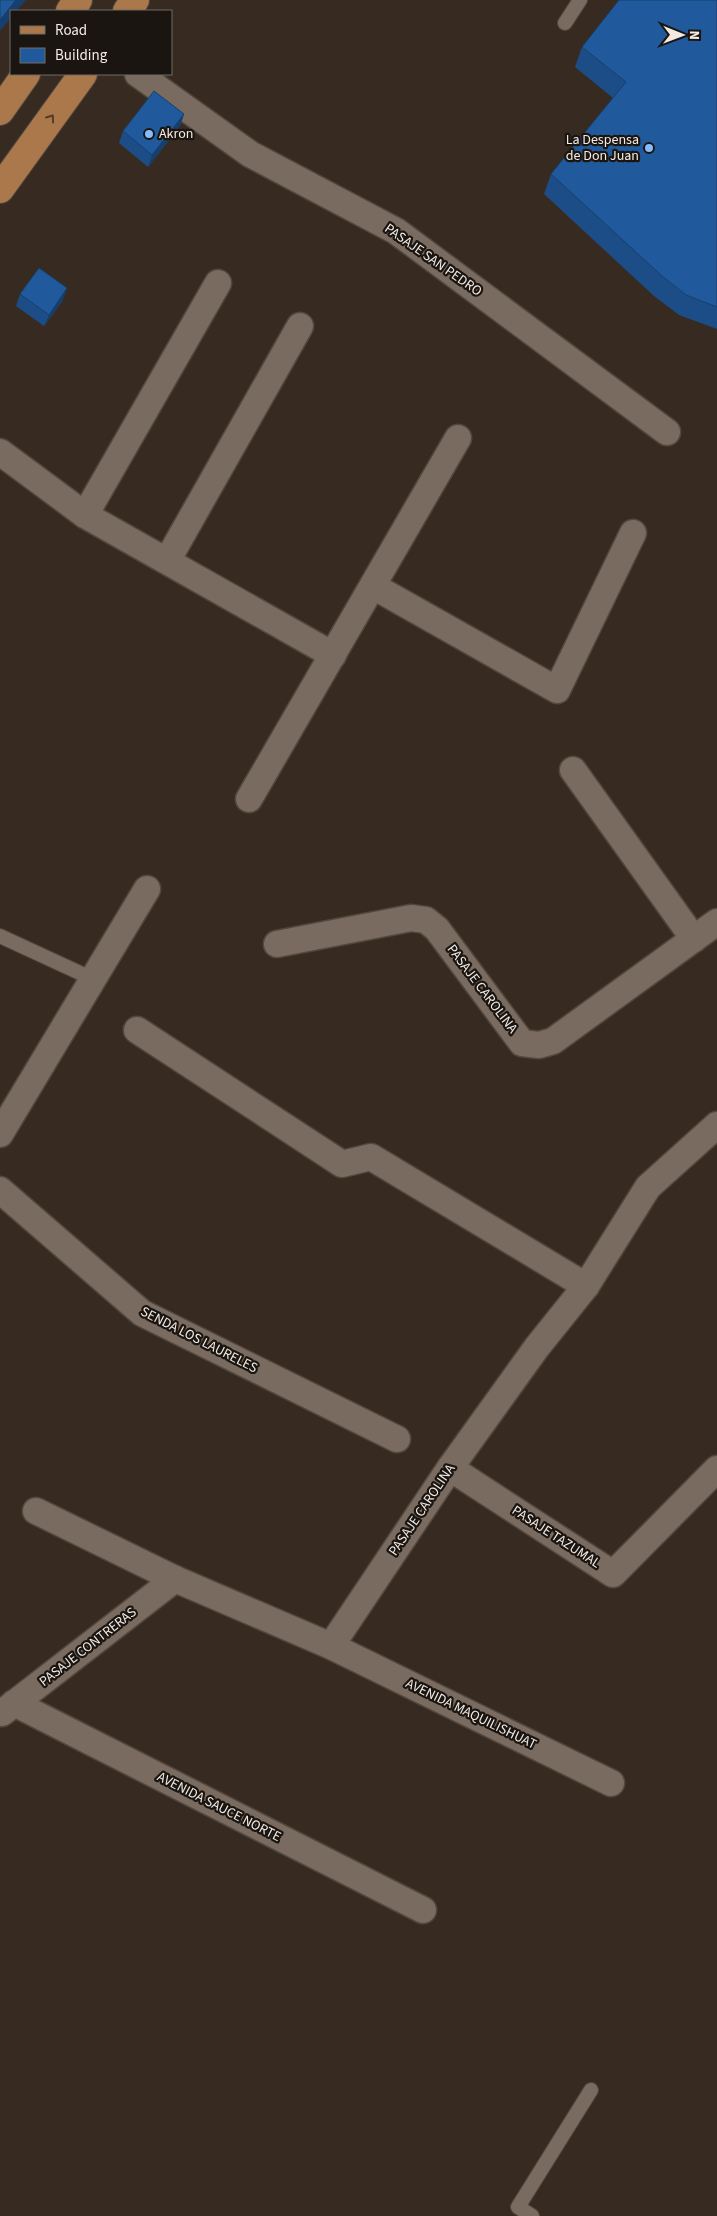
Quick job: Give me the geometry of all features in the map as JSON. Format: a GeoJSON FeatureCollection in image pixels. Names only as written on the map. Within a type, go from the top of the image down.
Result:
{"type":"FeatureCollection","features":[{"type":"Feature","properties":{"kind":"main road"},"geometry":{"type":"LineString","coordinates":[[0,111],[25,75]]}},
{"type":"Feature","properties":{"kind":"main road"},"geometry":{"type":"LineString","coordinates":[[0,189],[82,75]]}},
{"type":"Feature","properties":{"kind":"street","name":"PASAJE SAN PEDRO"},"geometry":{"type":"LineString","coordinates":[[139,75],[250,154],[396,231],[667,432]]}},
{"type":"Feature","properties":{"kind":"street"},"geometry":{"type":"LineString","coordinates":[[85,515],[218,283]]}},
{"type":"Feature","properties":{"kind":"street"},"geometry":{"type":"LineString","coordinates":[[167,561],[300,326]]}},
{"type":"Feature","properties":{"kind":"street"},"geometry":{"type":"LineString","coordinates":[[249,799],[458,438]]}},
{"type":"Feature","properties":{"kind":"street"},"geometry":{"type":"LineString","coordinates":[[0,452],[85,515],[333,655]]}},
{"type":"Feature","properties":{"kind":"street"},"geometry":{"type":"LineString","coordinates":[[373,586],[557,690],[634,532]]}},
{"type":"Feature","properties":{"kind":"street"},"geometry":{"type":"LineString","coordinates":[[572,770],[694,939]]}},
{"type":"Feature","properties":{"kind":"street"},"geometry":{"type":"LineString","coordinates":[[0,1134],[146,889]]}},
{"type":"Feature","properties":{"kind":"street","name":"PASAJE CAROLINA"},"geometry":{"type":"LineString","coordinates":[[276,944],[410,918],[426,920],[437,929],[522,1043],[539,1045],[553,1041],[717,922]]}},
{"type":"Feature","properties":{"kind":"street"},"geometry":{"type":"LineString","coordinates":[[137,1030],[342,1164],[371,1157],[586,1286]]}},
{"type":"Feature","properties":{"kind":"street","name":"PASAJE CAROLINA"},"geometry":{"type":"LineString","coordinates":[[331,1646],[450,1468],[537,1347],[586,1286],[648,1187],[717,1125]]}},
{"type":"Feature","properties":{"kind":"street","name":"SENDA LOS LAURELES"},"geometry":{"type":"LineString","coordinates":[[0,1190],[142,1313],[397,1439]]}},
{"type":"Feature","properties":{"kind":"street","name":"PASAJE TAZUMAL"},"geometry":{"type":"LineString","coordinates":[[450,1468],[613,1574],[717,1469]]}},
{"type":"Feature","properties":{"kind":"street"},"geometry":{"type":"LineString","coordinates":[[36,1512],[176,1579],[331,1646]]}},
{"type":"Feature","properties":{"kind":"street","name":"PASAJE CONTRERAS"},"geometry":{"type":"LineString","coordinates":[[7,1709],[176,1579]]}},
{"type":"Feature","properties":{"kind":"street","name":"AVENIDA MAQUILISHUAT"},"geometry":{"type":"LineString","coordinates":[[331,1646],[611,1783]]}},
{"type":"Feature","properties":{"kind":"street","name":"AVENIDA SAUCE NORTE"},"geometry":{"type":"LineString","coordinates":[[7,1709],[423,1910]]}},
{"type":"Feature","properties":{"kind":"lane"},"geometry":{"type":"LineString","coordinates":[[564,23],[580,0]]}},
{"type":"Feature","properties":{"kind":"lane"},"geometry":{"type":"LineString","coordinates":[[0,936],[93,979]]}},
{"type":"Feature","properties":{"kind":"lane"},"geometry":{"type":"LineString","coordinates":[[532,2216],[518,2208],[591,2090]]}},
{"type":"Feature","properties":{"kind":"building"},"geometry":{"type":"Polygon","coordinates":[[[0,0],[16,0],[0,20],[0,0]]]}},
{"type":"Feature","properties":{"kind":"building","name":"La Despensa de Don Juan"},"geometry":{"type":"Polygon","coordinates":[[[619,0],[717,0],[717,307],[686,295],[662,276],[551,174],[626,82],[582,47],[619,0]]]}},
{"type":"Feature","properties":{"kind":"building","name":"Akron"},"geometry":{"type":"Polygon","coordinates":[[[154,91],[184,114],[152,155],[123,131],[154,91]]]}},
{"type":"Feature","properties":{"kind":"building"},"geometry":{"type":"Polygon","coordinates":[[[39,268],[67,288],[49,315],[20,294],[39,268]]]}},
{"type":"Feature","properties":{"kind":"place","name":"Akron"},"geometry":{"type":"Point","coordinates":[149,134]}},
{"type":"Feature","properties":{"kind":"place","name":"La Despensa de Don Juan"},"geometry":{"type":"Point","coordinates":[649,148]}}]}
